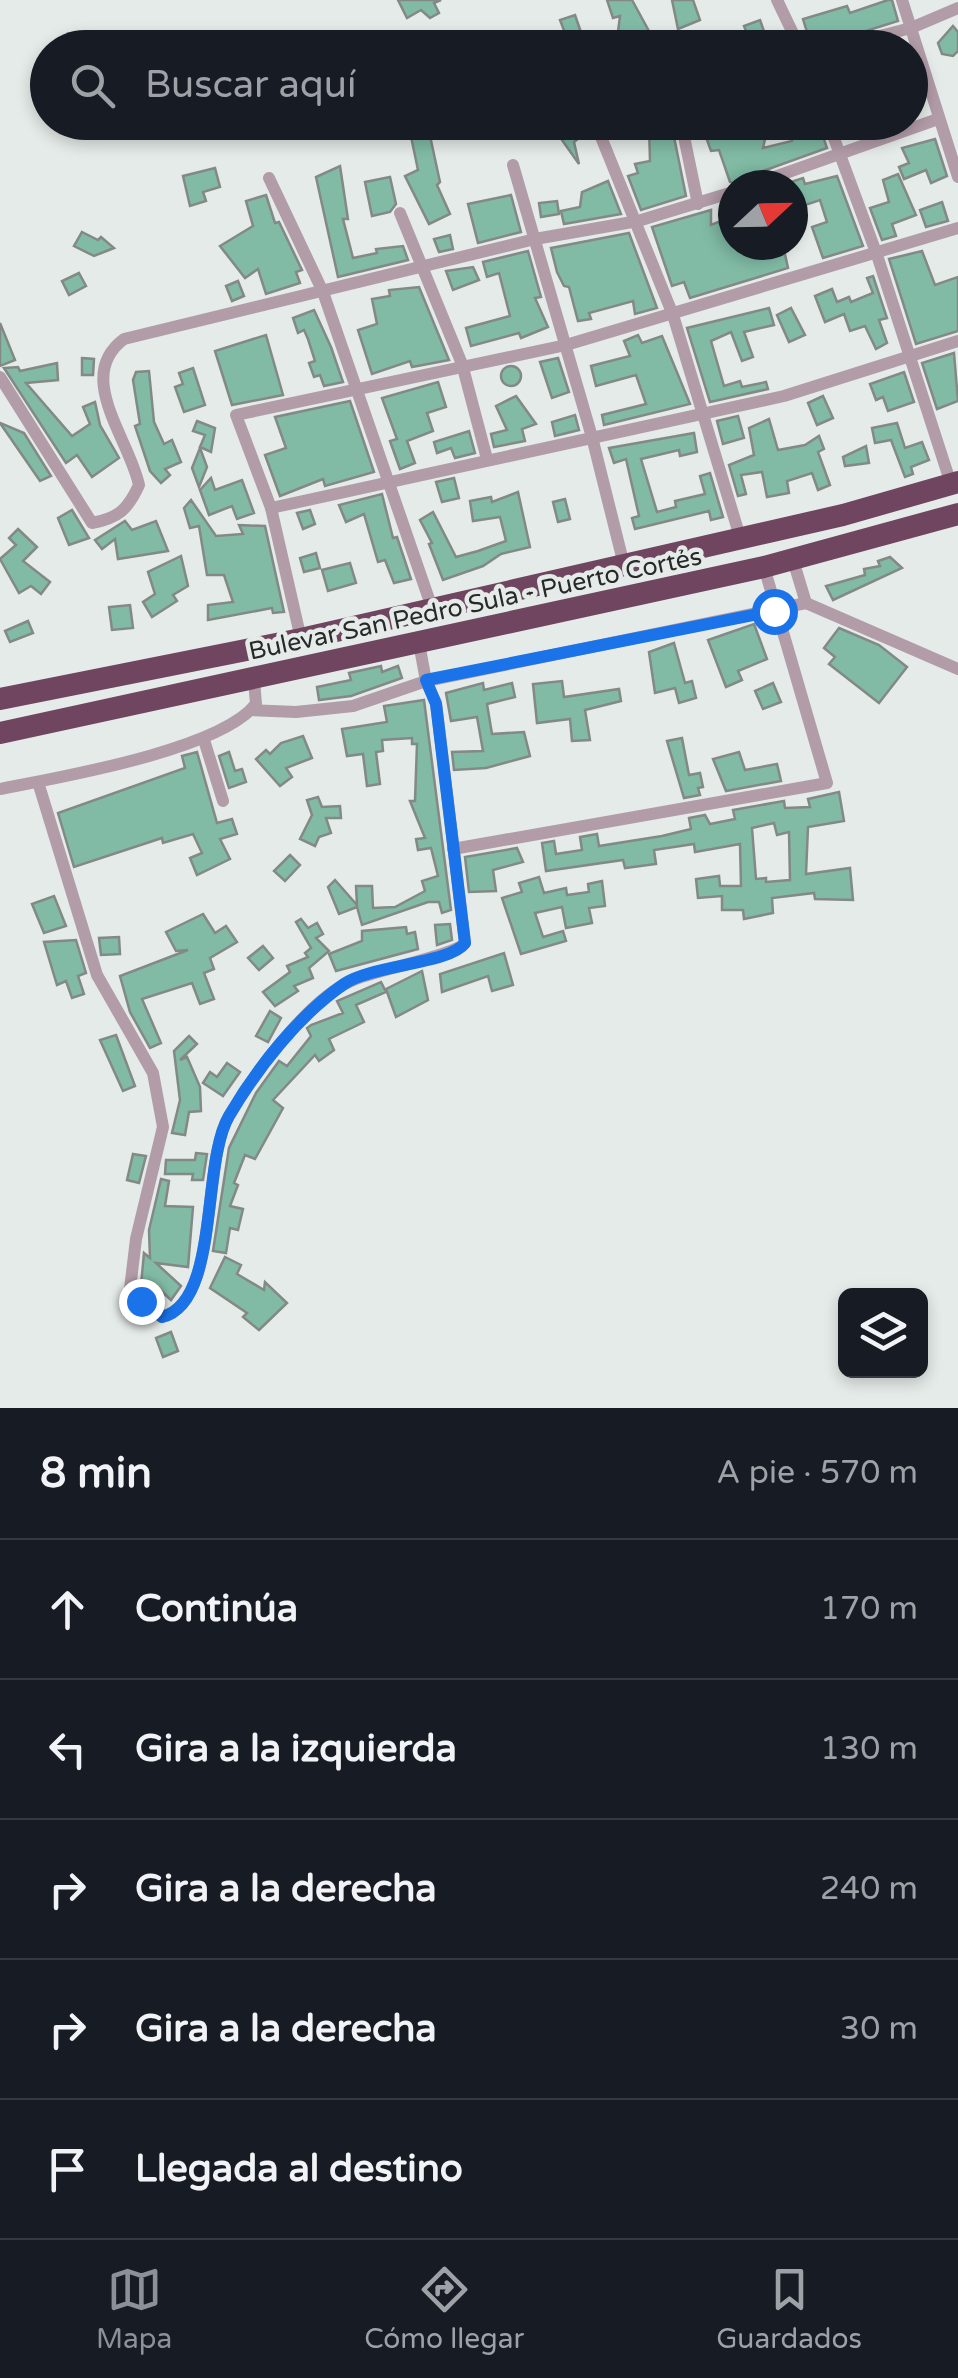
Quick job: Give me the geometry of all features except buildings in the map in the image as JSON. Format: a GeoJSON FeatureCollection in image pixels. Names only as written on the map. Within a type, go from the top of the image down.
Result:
{"type":"FeatureCollection","features":[{"type":"Feature","properties":{"kind":"highway","name":"Bulevar San Pedro Sula - Puerto Cortés"},"geometry":{"type":"LineString","coordinates":[[0,699],[301,639],[843,516],[955,483]]}},
{"type":"Feature","properties":{"kind":"highway","name":"Bulevar San Pedro Sula - Puerto Cortés"},"geometry":{"type":"LineString","coordinates":[[0,733],[764,567],[958,514]]}},
{"type":"Feature","properties":{"kind":"street"},"geometry":{"type":"LineString","coordinates":[[777,0],[791,30]]}},
{"type":"Feature","properties":{"kind":"street"},"geometry":{"type":"LineString","coordinates":[[902,0],[911,28]]}},
{"type":"Feature","properties":{"kind":"street"},"geometry":{"type":"LineString","coordinates":[[903,30],[958,8]]}},
{"type":"Feature","properties":{"kind":"street"},"geometry":{"type":"LineString","coordinates":[[928,85],[958,178]]}},
{"type":"Feature","properties":{"kind":"street"},"geometry":{"type":"LineString","coordinates":[[928,123],[938,119]]}},
{"type":"Feature","properties":{"kind":"street"},"geometry":{"type":"LineString","coordinates":[[602,140],[638,220],[673,315],[740,537]]}},
{"type":"Feature","properties":{"kind":"street"},"geometry":{"type":"LineString","coordinates":[[685,140],[698,204]]}},
{"type":"Feature","properties":{"kind":"street"},"geometry":{"type":"LineString","coordinates":[[834,140],[955,483]]}},
{"type":"Feature","properties":{"kind":"street"},"geometry":{"type":"LineString","coordinates":[[794,170],[879,140]]}},
{"type":"Feature","properties":{"kind":"street"},"geometry":{"type":"LineString","coordinates":[[512,165],[592,437],[624,564]]}},
{"type":"Feature","properties":{"kind":"street"},"geometry":{"type":"LineString","coordinates":[[269,178],[323,292],[359,386],[432,608]]}},
{"type":"Feature","properties":{"kind":"street"},"geometry":{"type":"LineString","coordinates":[[0,377],[44,442],[80,508],[92,522],[114,519],[129,506],[139,485],[101,388],[102,365],[124,339],[535,239],[638,220],[718,197]]}},
{"type":"Feature","properties":{"kind":"street"},"geometry":{"type":"LineString","coordinates":[[400,213],[462,364],[487,459]]}},
{"type":"Feature","properties":{"kind":"street"},"geometry":{"type":"LineString","coordinates":[[301,639],[271,508],[236,415],[566,345],[958,228]]}},
{"type":"Feature","properties":{"kind":"street"},"geometry":{"type":"LineString","coordinates":[[271,508],[821,387],[958,341]]}},
{"type":"Feature","properties":{"kind":"street"},"geometry":{"type":"LineString","coordinates":[[793,560],[806,603]]}},
{"type":"Feature","properties":{"kind":"street"},"geometry":{"type":"LineString","coordinates":[[453,848],[827,782],[764,567]]}},
{"type":"Feature","properties":{"kind":"street"},"geometry":{"type":"LineString","coordinates":[[251,710],[296,712],[354,706],[426,680],[806,603],[958,668]]}},
{"type":"Feature","properties":{"kind":"street"},"geometry":{"type":"LineString","coordinates":[[38,782],[97,975],[153,1073],[163,1126],[136,1239],[130,1289],[162,1317],[172,1314],[188,1299],[204,1250],[208,1186],[226,1119],[298,1024],[346,982],[463,946],[466,935],[436,704],[426,680],[420,643]]}},
{"type":"Feature","properties":{"kind":"street"},"geometry":{"type":"LineString","coordinates":[[0,789],[204,740],[256,704],[254,680]]}},
{"type":"Feature","properties":{"kind":"street"},"geometry":{"type":"LineString","coordinates":[[204,740],[223,801]]}},
{"type":"Feature","properties":{"kind":"route"},"geometry":{"type":"LineString","coordinates":[[141,1301],[162,1317],[172,1314],[188,1299],[204,1250],[208,1186],[226,1119],[298,1024],[346,982],[399,963],[454,952],[465,943],[436,704],[426,680],[774,611]]}}]}
